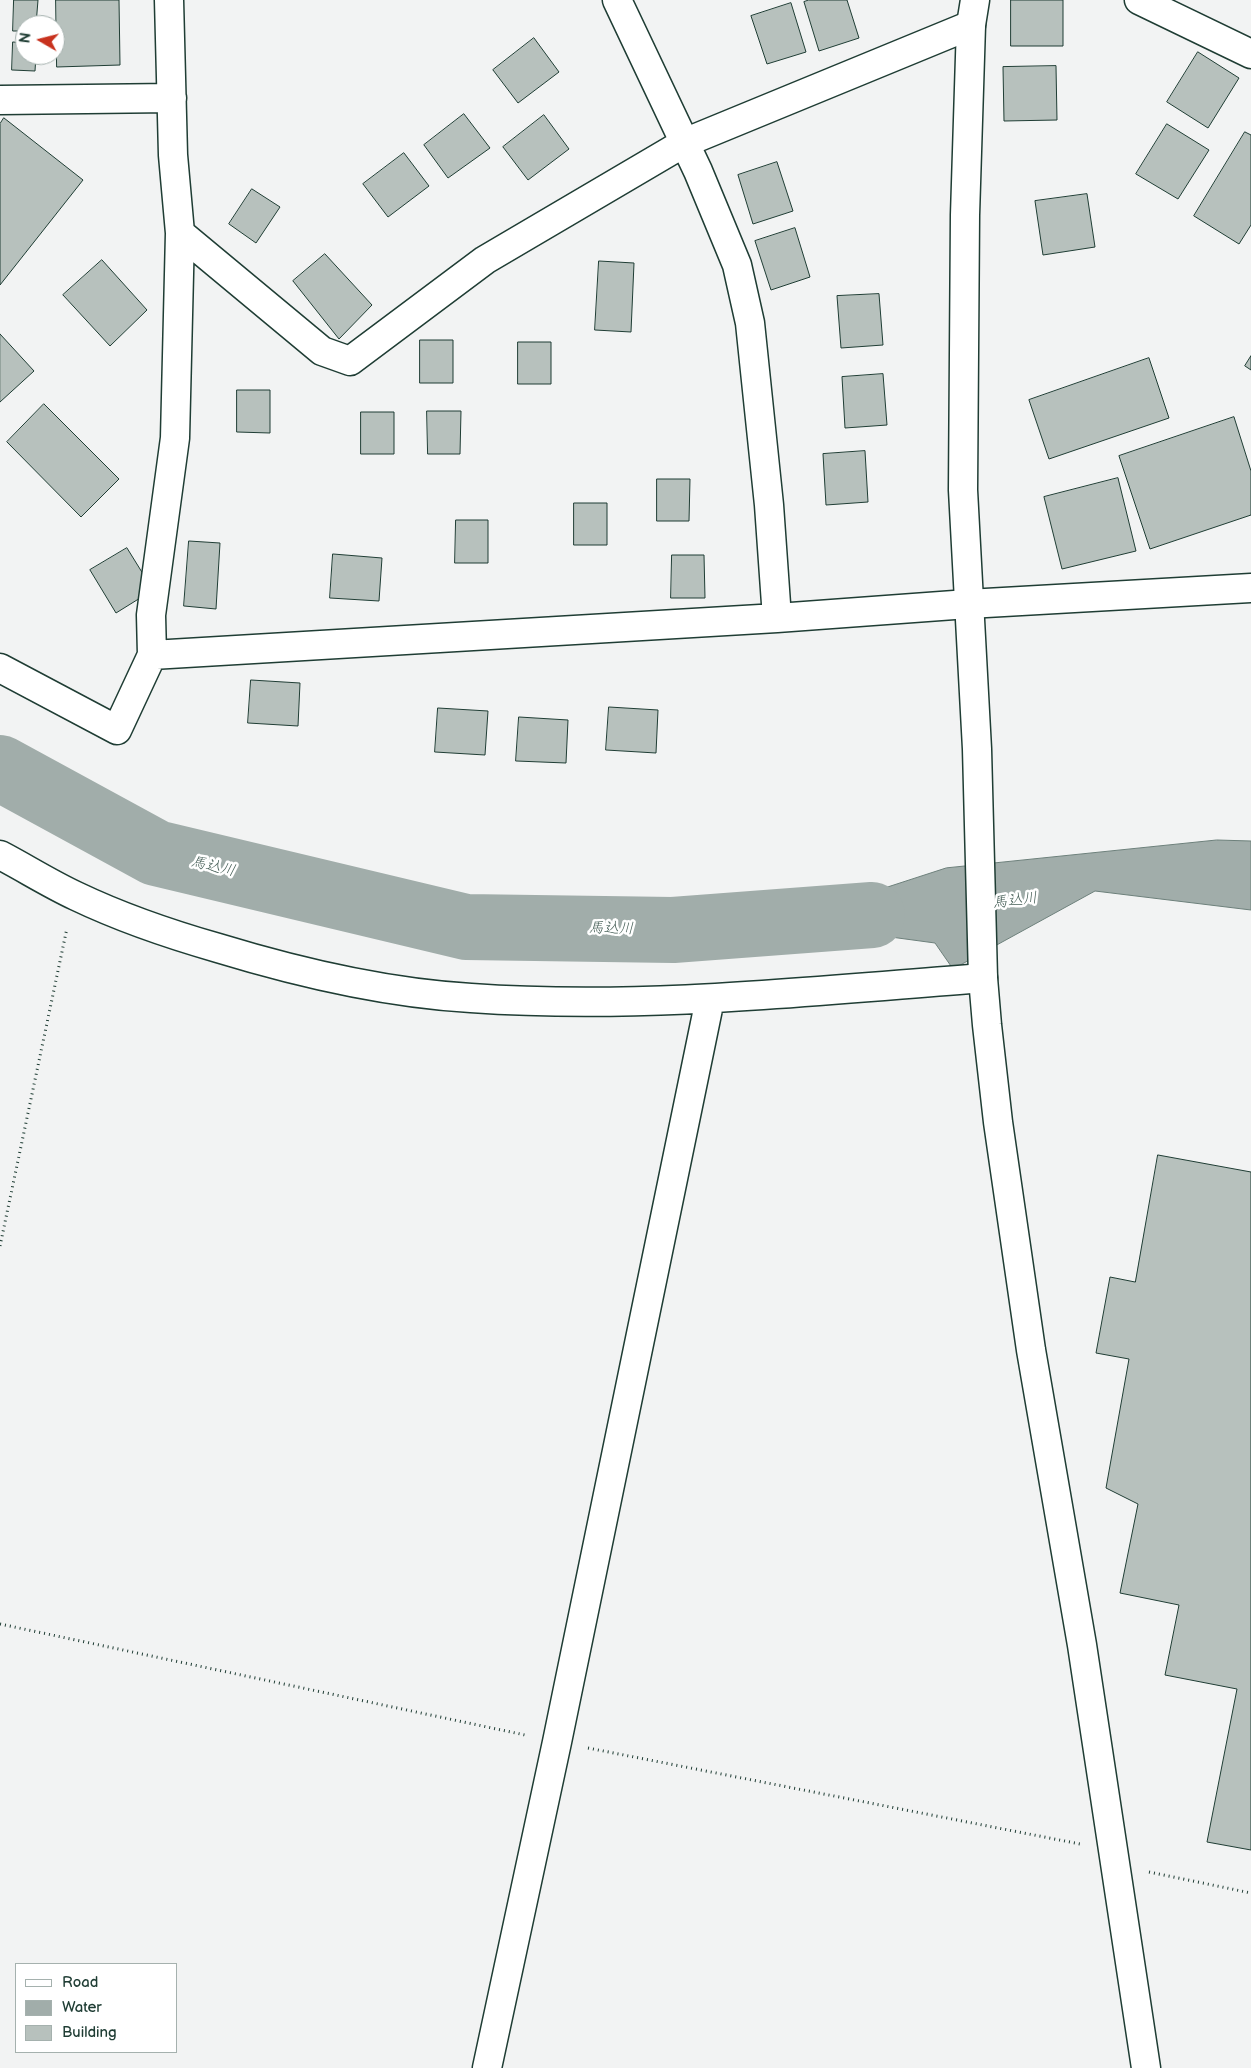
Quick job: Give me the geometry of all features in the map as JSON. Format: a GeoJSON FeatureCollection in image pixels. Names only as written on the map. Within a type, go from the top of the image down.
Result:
{"type":"FeatureCollection","features":[{"type":"Feature","properties":{"kind":"street"},"geometry":{"type":"LineString","coordinates":[[0,668],[117,730],[152,655],[151,616],[175,438],[180,234],[173,155],[169,0]]}},
{"type":"Feature","properties":{"kind":"street"},"geometry":{"type":"LineString","coordinates":[[617,0],[684,143],[737,265],[750,323],[769,505],[777,618]]}},
{"type":"Feature","properties":{"kind":"street"},"geometry":{"type":"LineString","coordinates":[[1140,0],[1251,54]]}},
{"type":"Feature","properties":{"kind":"street"},"geometry":{"type":"LineString","coordinates":[[180,234],[322,351],[350,361],[485,260],[684,143],[973,13],[965,215],[963,480],[968,604],[978,749],[983,978],[998,1122],[1031,1350],[1082,1645],[1146,2068]]}},
{"type":"Feature","properties":{"kind":"street"},"geometry":{"type":"LineString","coordinates":[[0,100],[172,98]]}},
{"type":"Feature","properties":{"kind":"street"},"geometry":{"type":"LineString","coordinates":[[152,655],[1251,588]]}},
{"type":"Feature","properties":{"kind":"street"},"geometry":{"type":"LineString","coordinates":[[0,855],[74,896],[158,930],[270,964],[375,987],[470,998],[562,1002],[710,999],[983,978]]}},
{"type":"Feature","properties":{"kind":"street"},"geometry":{"type":"LineString","coordinates":[[487,2068],[557,1742],[710,999]]}},
{"type":"Feature","properties":{"kind":"path"},"geometry":{"type":"LineString","coordinates":[[0,1246],[74,896]]}},
{"type":"Feature","properties":{"kind":"path"},"geometry":{"type":"LineString","coordinates":[[0,1624],[557,1742],[1114,1850],[1141,1870],[1251,1892]]}},
{"type":"Feature","properties":{"kind":"water"},"geometry":{"type":"Polygon","coordinates":[[[1217,840],[1251,841],[1251,910],[1095,891],[953,969],[935,943],[780,922],[946,868],[1217,840]]]}},
{"type":"Feature","properties":{"kind":"building"},"geometry":{"type":"Polygon","coordinates":[[[14,0],[38,0],[37,15],[15,15],[15,31],[13,31],[14,0]]]}},
{"type":"Feature","properties":{"kind":"building"},"geometry":{"type":"Polygon","coordinates":[[[56,0],[119,0],[120,65],[57,67],[57,65],[65,65],[65,15],[56,15],[56,0]]]}},
{"type":"Feature","properties":{"kind":"building"},"geometry":{"type":"Polygon","coordinates":[[[809,0],[847,0],[859,38],[819,51],[804,2],[809,0]]]}},
{"type":"Feature","properties":{"kind":"building"},"geometry":{"type":"Polygon","coordinates":[[[1011,0],[1063,0],[1063,46],[1011,46],[1011,0]]]}},
{"type":"Feature","properties":{"kind":"building"},"geometry":{"type":"Polygon","coordinates":[[[791,3],[806,52],[767,64],[751,16],[791,3]]]}},
{"type":"Feature","properties":{"kind":"building"},"geometry":{"type":"Polygon","coordinates":[[[534,38],[559,72],[518,103],[493,70],[534,38]]]}},
{"type":"Feature","properties":{"kind":"building"},"geometry":{"type":"Polygon","coordinates":[[[13,42],[15,42],[15,65],[35,65],[35,71],[12,70],[13,42]]]}},
{"type":"Feature","properties":{"kind":"building"},"geometry":{"type":"Polygon","coordinates":[[[1198,52],[1239,78],[1208,128],[1167,102],[1198,52]]]}},
{"type":"Feature","properties":{"kind":"building"},"geometry":{"type":"Polygon","coordinates":[[[1056,66],[1057,120],[1004,121],[1003,67],[1056,66]]]}},
{"type":"Feature","properties":{"kind":"building"},"geometry":{"type":"Polygon","coordinates":[[[464,114],[490,148],[448,178],[424,145],[464,114]]]}},
{"type":"Feature","properties":{"kind":"building"},"geometry":{"type":"Polygon","coordinates":[[[544,115],[569,149],[528,180],[503,147],[544,115]]]}},
{"type":"Feature","properties":{"kind":"building"},"geometry":{"type":"Polygon","coordinates":[[[4,118],[83,180],[0,285],[0,124],[4,118]]]}},
{"type":"Feature","properties":{"kind":"building"},"geometry":{"type":"Polygon","coordinates":[[[1167,124],[1209,150],[1178,199],[1136,174],[1167,124]]]}},
{"type":"Feature","properties":{"kind":"building"},"geometry":{"type":"Polygon","coordinates":[[[1245,132],[1251,135],[1251,225],[1239,244],[1194,216],[1245,132]]]}},
{"type":"Feature","properties":{"kind":"building"},"geometry":{"type":"Polygon","coordinates":[[[404,153],[429,186],[388,217],[363,184],[404,153]]]}},
{"type":"Feature","properties":{"kind":"building"},"geometry":{"type":"Polygon","coordinates":[[[777,162],[793,211],[753,224],[738,175],[777,162]]]}},
{"type":"Feature","properties":{"kind":"building"},"geometry":{"type":"Polygon","coordinates":[[[252,189],[280,207],[256,243],[229,224],[252,189]]]}},
{"type":"Feature","properties":{"kind":"building"},"geometry":{"type":"Polygon","coordinates":[[[1087,194],[1095,247],[1043,255],[1035,201],[1087,194]]]}},
{"type":"Feature","properties":{"kind":"building"},"geometry":{"type":"Polygon","coordinates":[[[795,228],[810,277],[771,290],[755,241],[795,228]]]}},
{"type":"Feature","properties":{"kind":"building"},"geometry":{"type":"Polygon","coordinates":[[[325,254],[372,305],[339,339],[293,281],[325,254]]]}},
{"type":"Feature","properties":{"kind":"building"},"geometry":{"type":"Polygon","coordinates":[[[102,260],[147,310],[110,346],[63,295],[102,260]]]}},
{"type":"Feature","properties":{"kind":"building"},"geometry":{"type":"Polygon","coordinates":[[[599,261],[634,263],[631,332],[595,330],[599,261]]]}},
{"type":"Feature","properties":{"kind":"building"},"geometry":{"type":"Polygon","coordinates":[[[879,294],[883,345],[841,348],[837,296],[879,294]]]}},
{"type":"Feature","properties":{"kind":"building"},"geometry":{"type":"Polygon","coordinates":[[[0,334],[34,371],[0,402],[0,334]]]}},
{"type":"Feature","properties":{"kind":"building"},"geometry":{"type":"Polygon","coordinates":[[[420,340],[453,340],[453,383],[420,383],[420,340]]]}},
{"type":"Feature","properties":{"kind":"building"},"geometry":{"type":"Polygon","coordinates":[[[518,342],[551,342],[551,384],[518,384],[518,342]]]}},
{"type":"Feature","properties":{"kind":"building"},"geometry":{"type":"Polygon","coordinates":[[[1251,356],[1251,370],[1245,366],[1251,356]]]}},
{"type":"Feature","properties":{"kind":"building"},"geometry":{"type":"Polygon","coordinates":[[[1149,358],[1169,418],[1049,459],[1029,400],[1149,358]]]}},
{"type":"Feature","properties":{"kind":"building"},"geometry":{"type":"Polygon","coordinates":[[[883,374],[887,425],[845,428],[842,377],[883,374]]]}},
{"type":"Feature","properties":{"kind":"building"},"geometry":{"type":"Polygon","coordinates":[[[237,390],[270,390],[270,433],[237,432],[237,390]]]}},
{"type":"Feature","properties":{"kind":"building"},"geometry":{"type":"Polygon","coordinates":[[[44,404],[119,479],[81,517],[7,442],[44,404]]]}},
{"type":"Feature","properties":{"kind":"building"},"geometry":{"type":"Polygon","coordinates":[[[427,411],[461,411],[460,454],[428,454],[427,411]]]}},
{"type":"Feature","properties":{"kind":"building"},"geometry":{"type":"Polygon","coordinates":[[[361,412],[394,412],[394,454],[361,454],[361,412]]]}},
{"type":"Feature","properties":{"kind":"building"},"geometry":{"type":"Polygon","coordinates":[[[1234,417],[1251,471],[1251,515],[1150,549],[1119,456],[1234,417]]]}},
{"type":"Feature","properties":{"kind":"building"},"geometry":{"type":"Polygon","coordinates":[[[865,451],[868,502],[826,505],[823,454],[865,451]]]}},
{"type":"Feature","properties":{"kind":"building"},"geometry":{"type":"Polygon","coordinates":[[[1118,478],[1136,551],[1062,569],[1044,497],[1118,478]]]}},
{"type":"Feature","properties":{"kind":"building"},"geometry":{"type":"Polygon","coordinates":[[[657,479],[690,479],[689,521],[657,521],[657,479]]]}},
{"type":"Feature","properties":{"kind":"building"},"geometry":{"type":"Polygon","coordinates":[[[574,503],[607,503],[607,545],[574,545],[574,503]]]}},
{"type":"Feature","properties":{"kind":"building"},"geometry":{"type":"Polygon","coordinates":[[[456,520],[488,520],[488,563],[455,563],[456,520]]]}},
{"type":"Feature","properties":{"kind":"building"},"geometry":{"type":"Polygon","coordinates":[[[189,541],[220,543],[216,609],[184,606],[189,541]]]}},
{"type":"Feature","properties":{"kind":"building"},"geometry":{"type":"Polygon","coordinates":[[[127,548],[153,590],[116,613],[90,570],[127,548]]]}},
{"type":"Feature","properties":{"kind":"building"},"geometry":{"type":"Polygon","coordinates":[[[333,554],[382,558],[379,601],[330,598],[333,554]]]}},
{"type":"Feature","properties":{"kind":"building"},"geometry":{"type":"Polygon","coordinates":[[[672,555],[704,555],[705,598],[671,598],[672,555]]]}},
{"type":"Feature","properties":{"kind":"building"},"geometry":{"type":"Polygon","coordinates":[[[251,680],[300,683],[298,726],[248,723],[251,680]]]}},
{"type":"Feature","properties":{"kind":"building"},"geometry":{"type":"Polygon","coordinates":[[[609,707],[658,710],[656,753],[606,750],[609,707]]]}},
{"type":"Feature","properties":{"kind":"building"},"geometry":{"type":"Polygon","coordinates":[[[438,708],[488,711],[485,755],[435,752],[438,708]]]}},
{"type":"Feature","properties":{"kind":"building"},"geometry":{"type":"Polygon","coordinates":[[[519,717],[568,720],[566,763],[516,761],[519,717]]]}},
{"type":"Feature","properties":{"kind":"building"},"geometry":{"type":"Polygon","coordinates":[[[1158,1155],[1251,1172],[1251,1850],[1207,1842],[1237,1689],[1165,1675],[1179,1605],[1120,1593],[1138,1504],[1106,1488],[1129,1359],[1096,1353],[1110,1277],[1135,1282],[1158,1155]]]}},
{"type":"Feature","properties":{"kind":"waterway","name":"馬込川"},"geometry":{"type":"LineString","coordinates":[[0,768],[156,853],[466,927],[673,930],[872,915]]}}]}
